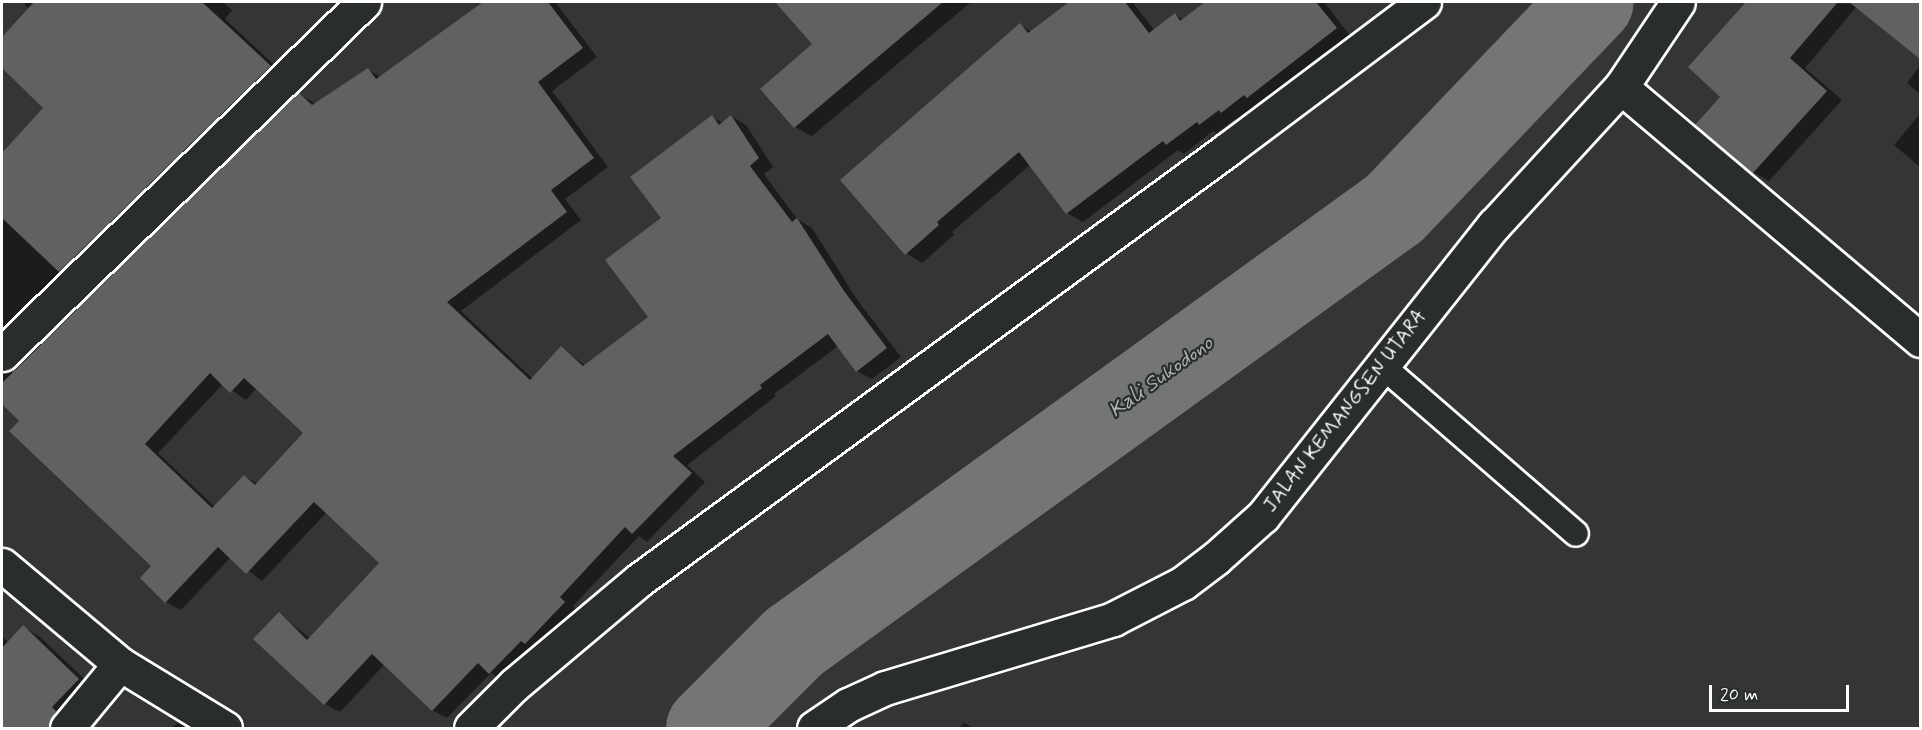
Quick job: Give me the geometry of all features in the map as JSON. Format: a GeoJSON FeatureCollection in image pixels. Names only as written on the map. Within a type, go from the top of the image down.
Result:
{"type":"FeatureCollection","features":[{"type":"Feature","properties":{"kind":"street"},"geometry":{"type":"LineString","coordinates":[[2,354],[364,2]]}},
{"type":"Feature","properties":{"kind":"street"},"geometry":{"type":"LineString","coordinates":[[471,729],[513,685],[639,580],[1228,149],[1424,2]]}},
{"type":"Feature","properties":{"kind":"street","name":"JALAN KEMANGSEN UTARA"},"geometry":{"type":"LineString","coordinates":[[814,729],[848,705],[885,688],[1113,619],[1183,583],[1263,516],[1319,450],[1380,364],[1494,225],[1621,87],[1678,2]]}},
{"type":"Feature","properties":{"kind":"street"},"geometry":{"type":"LineString","coordinates":[[1621,87],[1920,340]]}},
{"type":"Feature","properties":{"kind":"street"},"geometry":{"type":"LineString","coordinates":[[2,565],[120,664],[225,729]]}},
{"type":"Feature","properties":{"kind":"street"},"geometry":{"type":"LineString","coordinates":[[67,729],[120,664]]}},
{"type":"Feature","properties":{"kind":"lane"},"geometry":{"type":"LineString","coordinates":[[1380,364],[1576,534]]}},
{"type":"Feature","properties":{"kind":"building"},"geometry":{"type":"Polygon","coordinates":[[[34,2],[202,2],[271,66],[59,272],[2,218],[2,153],[43,108],[2,68],[2,37],[34,2]]]}},
{"type":"Feature","properties":{"kind":"building"},"geometry":{"type":"Polygon","coordinates":[[[483,2],[548,2],[583,48],[538,82],[594,158],[551,190],[567,212],[447,302],[530,380],[561,346],[583,366],[648,317],[605,260],[661,218],[630,177],[712,115],[719,125],[731,115],[759,158],[750,166],[792,222],[797,218],[844,291],[887,348],[856,372],[828,334],[760,385],[762,388],[673,456],[692,473],[632,534],[625,527],[560,597],[565,602],[525,644],[521,641],[489,674],[478,663],[432,711],[372,654],[324,705],[253,639],[279,612],[307,640],[379,563],[314,502],[246,574],[218,547],[165,603],[140,578],[151,566],[9,431],[19,421],[2,404],[2,383],[298,92],[312,105],[368,68],[376,79],[483,2]],[[210,373],[145,444],[212,508],[244,475],[255,485],[303,433],[244,378],[230,393],[210,373]]]}},
{"type":"Feature","properties":{"kind":"building"},"geometry":{"type":"Polygon","coordinates":[[[775,2],[943,2],[794,128],[760,89],[812,44],[775,2]]]}},
{"type":"Feature","properties":{"kind":"building"},"geometry":{"type":"Polygon","coordinates":[[[1069,2],[1125,2],[1149,33],[1175,13],[1180,21],[1205,2],[1316,2],[1337,28],[1247,98],[1244,95],[1221,113],[1219,110],[1199,125],[1197,122],[1166,145],[1163,141],[1066,214],[1019,152],[937,222],[939,225],[905,255],[840,180],[1020,23],[1028,33],[1069,2]]]}},
{"type":"Feature","properties":{"kind":"building"},"geometry":{"type":"Polygon","coordinates":[[[1746,2],[1838,2],[1790,58],[1827,91],[1752,174],[1695,125],[1720,97],[1688,67],[1746,2]]]}},
{"type":"Feature","properties":{"kind":"building"},"geometry":{"type":"Polygon","coordinates":[[[1849,2],[1920,2],[1920,59],[1849,2]]]}},
{"type":"Feature","properties":{"kind":"building"},"geometry":{"type":"Polygon","coordinates":[[[23,625],[79,679],[52,707],[56,711],[49,729],[2,729],[2,648],[23,625]]]}},
{"type":"Feature","properties":{"kind":"waterway","name":"Kali Sukodono"},"geometry":{"type":"LineString","coordinates":[[708,728],[794,642],[1394,209],[1592,2]]}}]}
